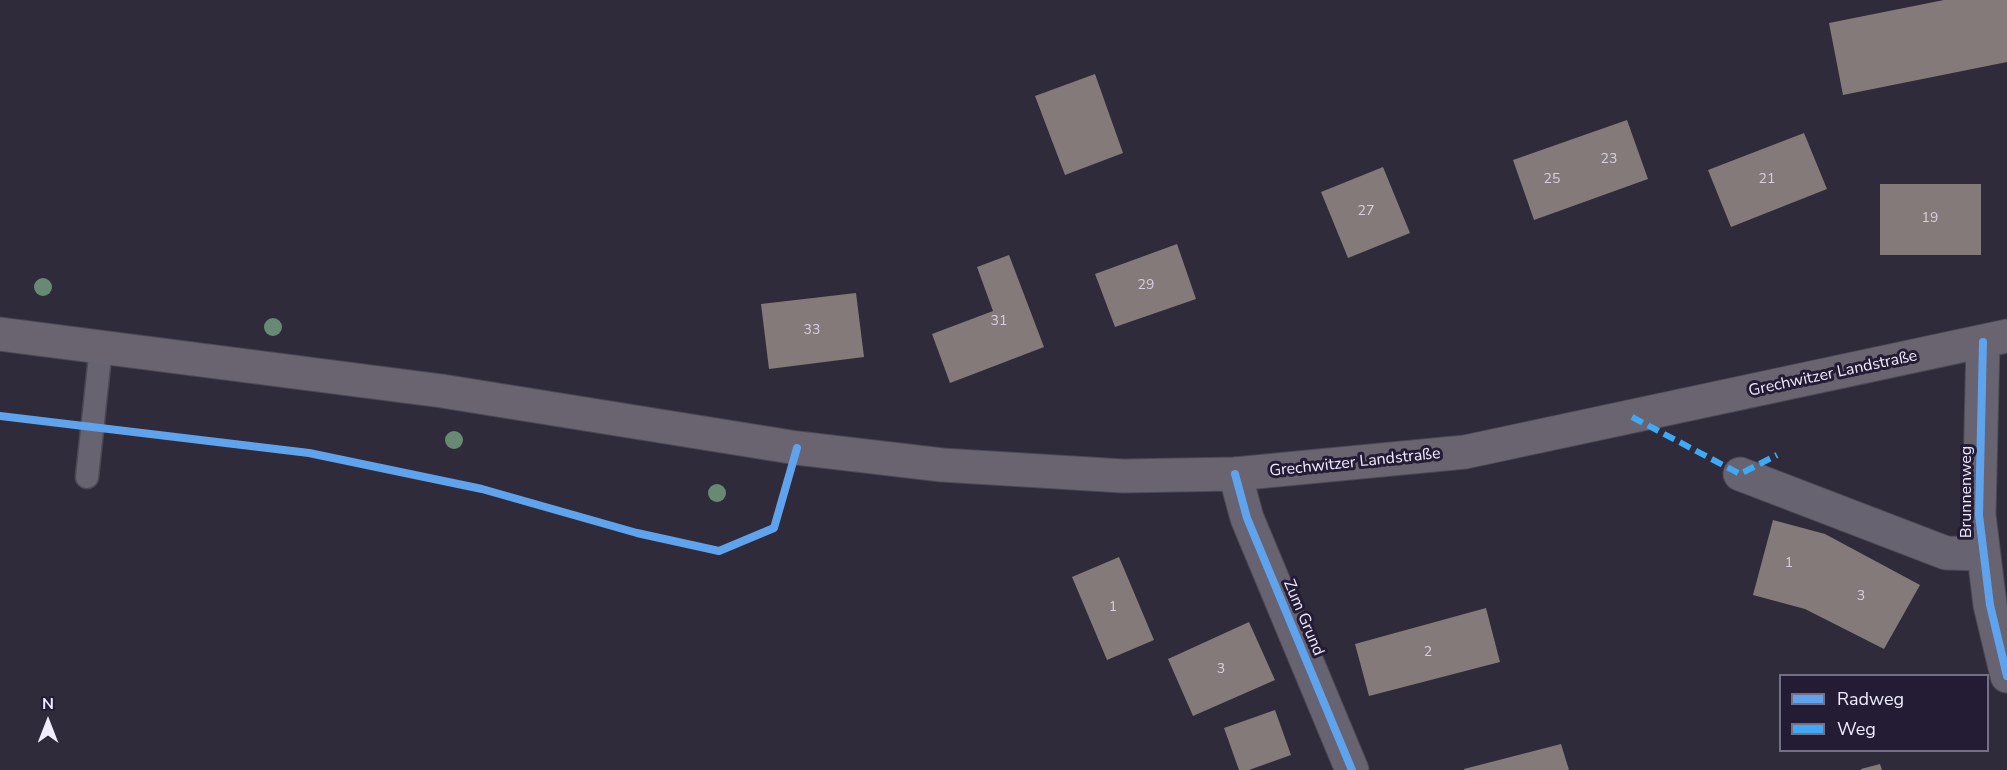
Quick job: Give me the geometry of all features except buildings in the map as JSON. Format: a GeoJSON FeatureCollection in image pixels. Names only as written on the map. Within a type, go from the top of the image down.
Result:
{"type":"FeatureCollection","features":[{"type":"Feature","properties":{"kind":"main road","name":"Grechwitzer Landstraße"},"geometry":{"type":"LineString","coordinates":[[0,334],[442,392],[694,434],[942,465],[1123,476],[1235,474],[1465,452],[1995,339]]}},
{"type":"Feature","properties":{"kind":"street","name":"Brunnenweg"},"geometry":{"type":"LineString","coordinates":[[1995,339],[1979,515],[1982,554],[1990,604],[2007,676]]}},
{"type":"Feature","properties":{"kind":"street","name":"Zum Grund"},"geometry":{"type":"LineString","coordinates":[[1235,474],[1247,518],[1352,770]]}},
{"type":"Feature","properties":{"kind":"street","name":"Brunnenweg"},"geometry":{"type":"LineString","coordinates":[[1740,474],[1946,553],[1982,554]]}},
{"type":"Feature","properties":{"kind":"lane"},"geometry":{"type":"LineString","coordinates":[[87,477],[101,347]]}},
{"type":"Feature","properties":{"kind":"marked path"},"geometry":{"type":"LineString","coordinates":[[1632,417],[1740,474],[1777,455]]}},
{"type":"Feature","properties":{"kind":"cycle path"},"geometry":{"type":"LineString","coordinates":[[1983,342],[1979,515],[1990,605],[2007,676]]}},
{"type":"Feature","properties":{"kind":"cycle path"},"geometry":{"type":"LineString","coordinates":[[0,416],[309,453],[482,489],[637,533],[719,551],[774,528],[797,448]]}},
{"type":"Feature","properties":{"kind":"cycle path"},"geometry":{"type":"LineString","coordinates":[[1235,474],[1247,518],[1352,770]]}}]}
